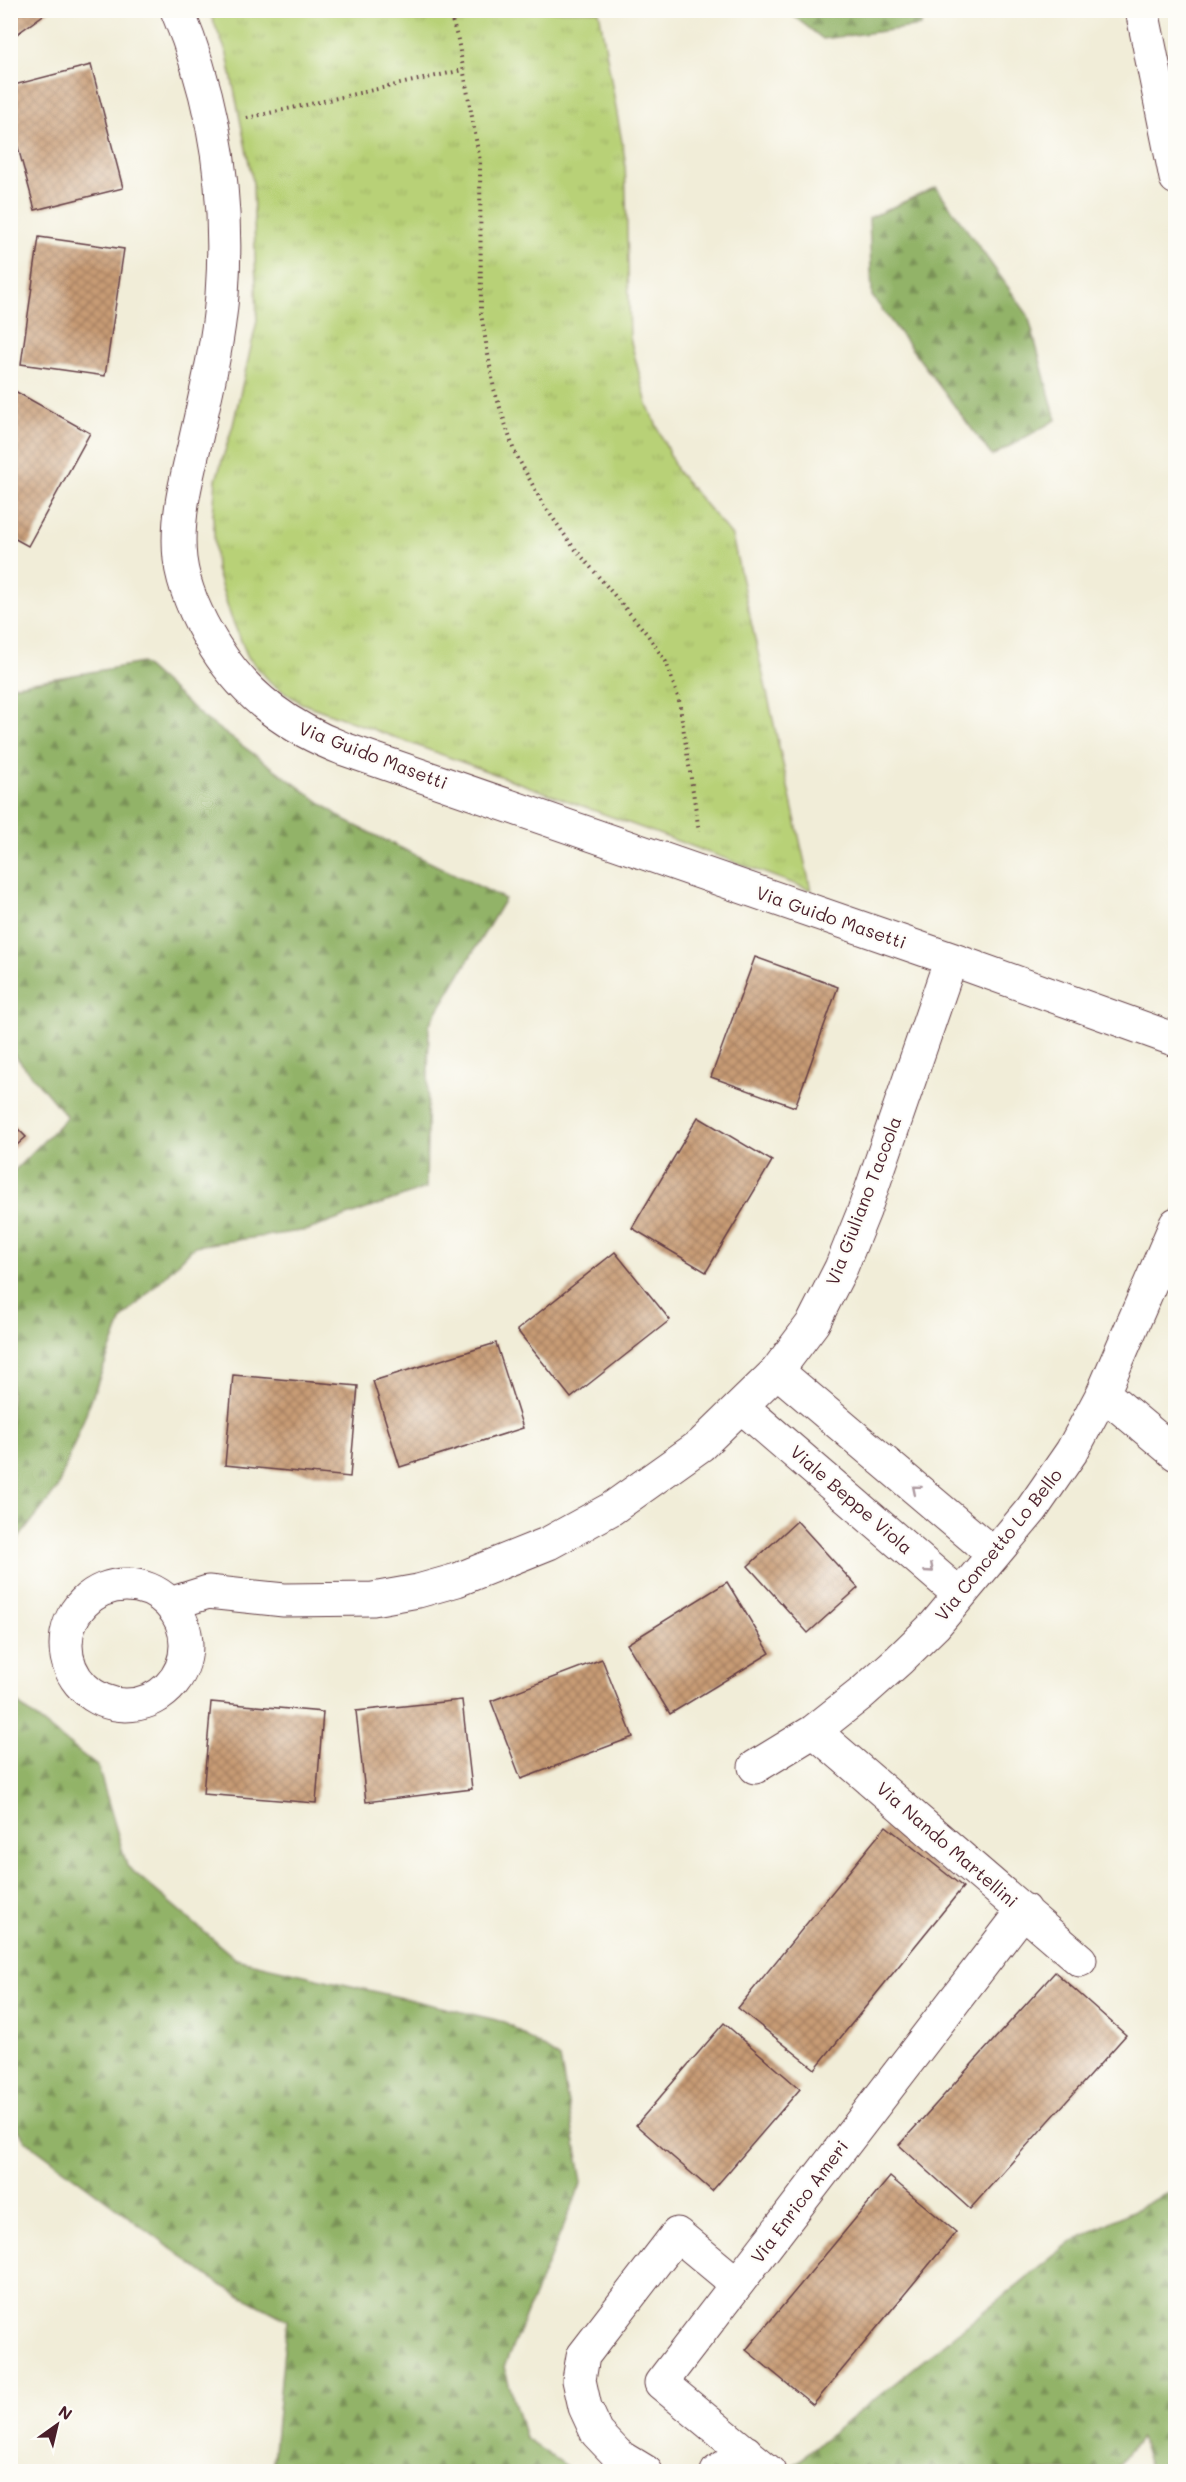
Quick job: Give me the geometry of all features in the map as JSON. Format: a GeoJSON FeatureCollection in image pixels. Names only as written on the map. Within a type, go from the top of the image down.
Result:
{"type":"FeatureCollection","features":[{"type":"Feature","properties":{"kind":"street","name":"Via Guido Masetti"},"geometry":{"type":"LineString","coordinates":[[177,10],[201,75],[213,126],[224,212],[222,297],[211,366],[183,492],[179,532],[180,558],[186,586],[195,611],[221,657],[241,683],[287,722],[315,737],[1176,1040]]}},
{"type":"Feature","properties":{"kind":"street"},"geometry":{"type":"LineString","coordinates":[[1142,10],[1176,178]]}},
{"type":"Feature","properties":{"kind":"street","name":"Via Giuliano Taccola"},"geometry":{"type":"LineString","coordinates":[[171,1604],[208,1592],[284,1600],[373,1599],[418,1591],[457,1580],[549,1543],[611,1509],[701,1445],[777,1371],[813,1323],[841,1268],[864,1211],[951,959]]}},
{"type":"Feature","properties":{"kind":"street","name":"Via Concetto Lo Bello"},"geometry":{"type":"LineString","coordinates":[[755,1767],[814,1731],[899,1660],[935,1625],[1053,1481],[1103,1394],[1176,1224]]}},
{"type":"Feature","properties":{"kind":"street"},"geometry":{"type":"LineString","coordinates":[[777,1371],[993,1554]]}},
{"type":"Feature","properties":{"kind":"street"},"geometry":{"type":"LineString","coordinates":[[1103,1394],[1176,1454]]}},
{"type":"Feature","properties":{"kind":"street","name":"Viale Beppe Viola"},"geometry":{"type":"LineString","coordinates":[[742,1407],[959,1594]]}},
{"type":"Feature","properties":{"kind":"street","name":"Via Nando Martellini"},"geometry":{"type":"LineString","coordinates":[[814,1731],[1080,1960]]}},
{"type":"Feature","properties":{"kind":"street","name":"Via Enrico Ameri"},"geometry":{"type":"LineString","coordinates":[[757,2462],[661,2383],[1024,1910]]}},
{"type":"Feature","properties":{"kind":"street"},"geometry":{"type":"LineString","coordinates":[[646,2472],[618,2455],[597,2433],[585,2407],[579,2380],[583,2356],[677,2234],[737,2284]]}},
{"type":"Feature","properties":{"kind":"street"},"geometry":{"type":"LineString","coordinates":[[717,2472],[757,2462]]}},
{"type":"Feature","properties":{"kind":"path"},"geometry":{"type":"LineString","coordinates":[[448,10],[458,40],[480,161],[481,314],[494,389],[514,451],[543,504],[571,544],[647,634],[666,662],[679,700],[705,875]]}},
{"type":"Feature","properties":{"kind":"path"},"geometry":{"type":"LineString","coordinates":[[213,126],[463,70]]}},
{"type":"Feature","properties":{"kind":"green space"},"geometry":{"type":"Polygon","coordinates":[[[209,11],[599,11],[625,159],[630,338],[647,404],[677,471],[732,536],[811,890],[301,703],[272,684],[248,657],[231,617],[216,569],[213,515],[216,480],[233,425],[257,321],[253,183],[227,54],[209,11]]]}},
{"type":"Feature","properties":{"kind":"green space"},"geometry":{"type":"Polygon","coordinates":[[[787,11],[923,11],[921,26],[823,39],[787,11]]]}},
{"type":"Feature","properties":{"kind":"green space"},"geometry":{"type":"Polygon","coordinates":[[[936,187],[1028,315],[1056,420],[992,456],[872,296],[869,218],[936,187]]]}},
{"type":"Feature","properties":{"kind":"green space"},"geometry":{"type":"Polygon","coordinates":[[[142,663],[204,718],[346,821],[505,899],[429,1025],[426,1188],[308,1230],[195,1246],[122,1319],[57,1489],[11,1548],[11,1174],[67,1117],[11,1051],[11,686],[142,663]]]}},
{"type":"Feature","properties":{"kind":"green space"},"geometry":{"type":"Polygon","coordinates":[[[10,1693],[12,1699],[98,1767],[127,1866],[236,1959],[505,2022],[560,2059],[582,2182],[504,2367],[525,2438],[573,2471],[272,2471],[287,2320],[219,2284],[25,2140],[10,2116],[10,1693]]]}},
{"type":"Feature","properties":{"kind":"green space"},"geometry":{"type":"Polygon","coordinates":[[[1175,2193],[1175,2471],[1151,2471],[1140,2438],[1114,2471],[784,2472],[1071,2242],[1166,2194],[1175,2193]]]}},
{"type":"Feature","properties":{"kind":"building"},"geometry":{"type":"Polygon","coordinates":[[[10,10],[50,10],[10,39],[10,10]]]}},
{"type":"Feature","properties":{"kind":"building"},"geometry":{"type":"Polygon","coordinates":[[[91,65],[123,188],[35,210],[10,118],[10,86],[91,65]]]}},
{"type":"Feature","properties":{"kind":"building"},"geometry":{"type":"Polygon","coordinates":[[[39,237],[124,249],[105,376],[21,364],[39,237]]]}},
{"type":"Feature","properties":{"kind":"building"},"geometry":{"type":"Polygon","coordinates":[[[13,390],[90,433],[28,546],[10,536],[10,394],[13,390]]]}},
{"type":"Feature","properties":{"kind":"building"},"geometry":{"type":"Polygon","coordinates":[[[755,957],[838,987],[795,1107],[711,1077],[755,957]]]}},
{"type":"Feature","properties":{"kind":"building"},"geometry":{"type":"Polygon","coordinates":[[[698,1117],[772,1161],[706,1272],[632,1228],[698,1117]]]}},
{"type":"Feature","properties":{"kind":"building"},"geometry":{"type":"Polygon","coordinates":[[[10,1121],[26,1137],[10,1151],[10,1121]]]}},
{"type":"Feature","properties":{"kind":"building"},"geometry":{"type":"Polygon","coordinates":[[[615,1252],[670,1320],[571,1398],[517,1330],[615,1252]]]}},
{"type":"Feature","properties":{"kind":"building"},"geometry":{"type":"Polygon","coordinates":[[[496,1343],[523,1428],[400,1467],[373,1381],[496,1343]]]}},
{"type":"Feature","properties":{"kind":"building"},"geometry":{"type":"Polygon","coordinates":[[[233,1375],[358,1386],[350,1477],[225,1465],[233,1375]]]}},
{"type":"Feature","properties":{"kind":"building"},"geometry":{"type":"Polygon","coordinates":[[[797,1521],[858,1588],[808,1633],[748,1566],[797,1521]]]}},
{"type":"Feature","properties":{"kind":"building"},"geometry":{"type":"Polygon","coordinates":[[[727,1582],[770,1653],[670,1714],[627,1644],[727,1582]]]}},
{"type":"Feature","properties":{"kind":"building"},"geometry":{"type":"Polygon","coordinates":[[[602,1659],[633,1737],[521,1779],[491,1701],[602,1659]]]}},
{"type":"Feature","properties":{"kind":"building"},"geometry":{"type":"Polygon","coordinates":[[[462,1700],[472,1789],[366,1802],[356,1711],[462,1700]]]}},
{"type":"Feature","properties":{"kind":"building"},"geometry":{"type":"Polygon","coordinates":[[[211,1702],[323,1712],[316,1803],[203,1794],[211,1702]]]}},
{"type":"Feature","properties":{"kind":"building"},"geometry":{"type":"Polygon","coordinates":[[[886,1826],[963,1887],[815,2069],[738,2008],[886,1826]]]}},
{"type":"Feature","properties":{"kind":"building"},"geometry":{"type":"Polygon","coordinates":[[[1055,1972],[1126,2035],[970,2209],[899,2145],[1055,1972]]]}},
{"type":"Feature","properties":{"kind":"building"},"geometry":{"type":"Polygon","coordinates":[[[724,2023],[800,2089],[712,2191],[636,2125],[724,2023]]]}},
{"type":"Feature","properties":{"kind":"building"},"geometry":{"type":"Polygon","coordinates":[[[890,2177],[956,2232],[813,2405],[746,2350],[890,2177]]]}}]}
